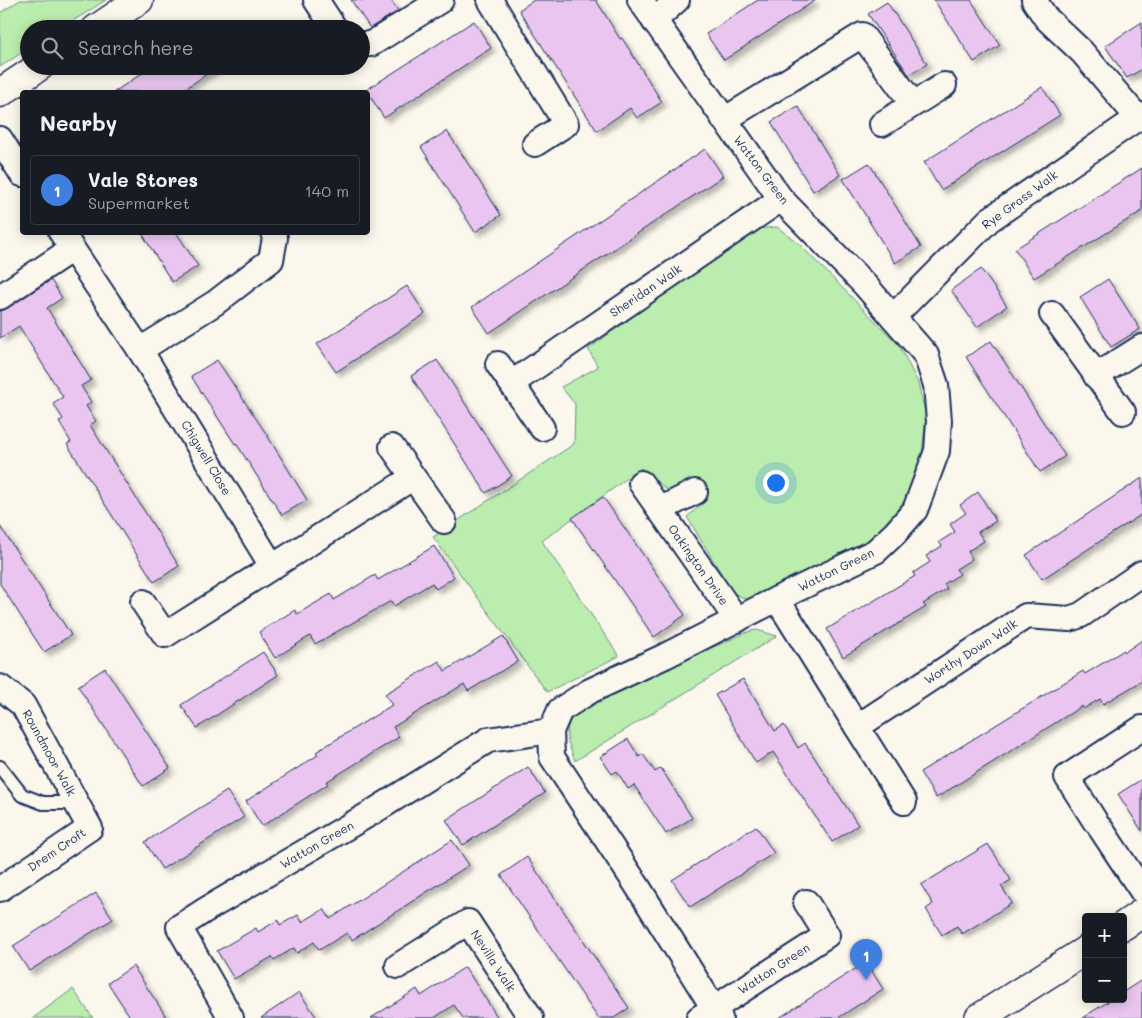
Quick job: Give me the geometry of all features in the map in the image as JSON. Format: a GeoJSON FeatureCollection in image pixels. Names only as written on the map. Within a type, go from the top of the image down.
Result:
{"type":"FeatureCollection","features":[{"type":"Feature","properties":{"kind":"street"},"geometry":{"type":"LineString","coordinates":[[109,20],[139,0]]}},
{"type":"Feature","properties":{"kind":"street"},"geometry":{"type":"LineString","coordinates":[[316,0],[329,20]]}},
{"type":"Feature","properties":{"kind":"street"},"geometry":{"type":"LineString","coordinates":[[370,44],[442,0]]}},
{"type":"Feature","properties":{"kind":"street"},"geometry":{"type":"LineString","coordinates":[[490,0],[566,124],[535,144]]}},
{"type":"Feature","properties":{"kind":"street","name":"Watton Green"},"geometry":{"type":"LineString","coordinates":[[640,0],[781,199],[865,285],[926,355],[936,385],[939,421],[937,451],[915,510],[876,551],[665,656],[590,691],[560,710],[551,731],[552,757],[636,884],[711,1015],[827,935],[806,902]]}},
{"type":"Feature","properties":{"kind":"street"},"geometry":{"type":"LineString","coordinates":[[654,21],[677,0]]}},
{"type":"Feature","properties":{"kind":"street","name":"Rye Grass Walk"},"geometry":{"type":"LineString","coordinates":[[893,317],[989,220],[1140,117],[1082,52],[1046,18],[1034,0]]}},
{"type":"Feature","properties":{"kind":"street"},"geometry":{"type":"LineString","coordinates":[[724,120],[862,34],[912,104]]}},
{"type":"Feature","properties":{"kind":"street"},"geometry":{"type":"LineString","coordinates":[[0,93],[27,75]]}},
{"type":"Feature","properties":{"kind":"street"},"geometry":{"type":"LineString","coordinates":[[882,124],[944,85]]}},
{"type":"Feature","properties":{"kind":"street"},"geometry":{"type":"LineString","coordinates":[[0,139],[20,171]]}},
{"type":"Feature","properties":{"kind":"street","name":"Sheridan Walk"},"geometry":{"type":"LineString","coordinates":[[512,383],[781,199]]}},
{"type":"Feature","properties":{"kind":"street"},"geometry":{"type":"LineString","coordinates":[[140,350],[215,303],[271,260],[274,235]]}},
{"type":"Feature","properties":{"kind":"street","name":"Chigwell Close"},"geometry":{"type":"LineString","coordinates":[[0,297],[66,241],[140,350],[272,566]]}},
{"type":"Feature","properties":{"kind":"street"},"geometry":{"type":"LineString","coordinates":[[1052,314],[1123,412]]}},
{"type":"Feature","properties":{"kind":"street"},"geometry":{"type":"LineString","coordinates":[[1096,376],[1142,347]]}},
{"type":"Feature","properties":{"kind":"street"},"geometry":{"type":"LineString","coordinates":[[498,364],[542,428]]}},
{"type":"Feature","properties":{"kind":"street"},"geometry":{"type":"LineString","coordinates":[[392,447],[444,522]]}},
{"type":"Feature","properties":{"kind":"street"},"geometry":{"type":"LineString","coordinates":[[143,602],[165,636],[412,478]]}},
{"type":"Feature","properties":{"kind":"street","name":"Oakington Drive"},"geometry":{"type":"LineString","coordinates":[[641,483],[737,620]]}},
{"type":"Feature","properties":{"kind":"street","name":"Oakington Drive"},"geometry":{"type":"LineString","coordinates":[[660,510],[695,492]]}},
{"type":"Feature","properties":{"kind":"street","name":"Worthy Down Walk"},"geometry":{"type":"LineString","coordinates":[[858,727],[1026,616],[1068,618],[1081,614],[1142,573]]}},
{"type":"Feature","properties":{"kind":"street"},"geometry":{"type":"LineString","coordinates":[[777,599],[904,802]]}},
{"type":"Feature","properties":{"kind":"street","name":"Roundmoor Walk"},"geometry":{"type":"LineString","coordinates":[[0,687],[23,705],[90,828]]}},
{"type":"Feature","properties":{"kind":"street"},"geometry":{"type":"LineString","coordinates":[[1142,728],[1067,777],[1142,891]]}},
{"type":"Feature","properties":{"kind":"street","name":"Watton Green"},"geometry":{"type":"LineString","coordinates":[[231,1018],[179,927],[371,814],[488,740],[551,731]]}},
{"type":"Feature","properties":{"kind":"street","name":"Drem Croft"},"geometry":{"type":"LineString","coordinates":[[0,889],[90,828]]}},
{"type":"Feature","properties":{"kind":"street"},"geometry":{"type":"LineString","coordinates":[[1127,923],[1142,914]]}},
{"type":"Feature","properties":{"kind":"street","name":"Nevilla Walk"},"geometry":{"type":"LineString","coordinates":[[398,966],[468,922],[531,1018]]}},
{"type":"Feature","properties":{"kind":"street"},"geometry":{"type":"LineString","coordinates":[[979,1018],[1082,953]]}},
{"type":"Feature","properties":{"kind":"lane"},"geometry":{"type":"LineString","coordinates":[[0,767],[22,795],[43,803],[76,803]]}},
{"type":"Feature","properties":{"kind":"green space"},"geometry":{"type":"Polygon","coordinates":[[[20,0],[106,0],[74,20],[20,20],[20,54],[0,67],[0,13],[20,0]]]}},
{"type":"Feature","properties":{"kind":"green space"},"geometry":{"type":"Polygon","coordinates":[[[777,227],[797,242],[899,345],[918,383],[926,416],[922,455],[916,480],[901,509],[871,542],[750,601],[733,593],[687,517],[706,501],[698,483],[667,490],[641,468],[542,541],[619,656],[547,692],[433,537],[574,444],[575,404],[561,387],[598,367],[588,349],[755,229],[777,227]]]}},
{"type":"Feature","properties":{"kind":"green space"},"geometry":{"type":"Polygon","coordinates":[[[757,630],[777,636],[575,761],[567,733],[570,721],[579,706],[750,631],[757,630]]]}},
{"type":"Feature","properties":{"kind":"green space"},"geometry":{"type":"Polygon","coordinates":[[[73,989],[93,1018],[33,1018],[73,989]]]}},
{"type":"Feature","properties":{"kind":"building"},"geometry":{"type":"Polygon","coordinates":[[[351,0],[391,0],[398,11],[370,28],[370,20],[365,20],[351,0]]]}},
{"type":"Feature","properties":{"kind":"building"},"geometry":{"type":"Polygon","coordinates":[[[534,0],[596,0],[662,102],[637,118],[630,108],[597,131],[519,10],[534,0]]]}},
{"type":"Feature","properties":{"kind":"building"},"geometry":{"type":"Polygon","coordinates":[[[758,0],[816,0],[724,60],[706,34],[758,0]]]}},
{"type":"Feature","properties":{"kind":"building"},"geometry":{"type":"Polygon","coordinates":[[[934,0],[971,0],[1000,45],[974,62],[934,0]]]}},
{"type":"Feature","properties":{"kind":"building"},"geometry":{"type":"Polygon","coordinates":[[[887,2],[927,64],[909,75],[868,14],[887,2]]]}},
{"type":"Feature","properties":{"kind":"building"},"geometry":{"type":"Polygon","coordinates":[[[474,21],[491,48],[384,118],[370,96],[370,90],[366,90],[474,21]]]}},
{"type":"Feature","properties":{"kind":"building"},"geometry":{"type":"Polygon","coordinates":[[[1142,22],[1142,69],[1127,78],[1105,46],[1142,22]]]}},
{"type":"Feature","properties":{"kind":"building"},"geometry":{"type":"Polygon","coordinates":[[[140,75],[206,75],[183,90],[117,90],[140,75]]]}},
{"type":"Feature","properties":{"kind":"building"},"geometry":{"type":"Polygon","coordinates":[[[1042,87],[1060,115],[941,190],[924,162],[1042,87]]]}},
{"type":"Feature","properties":{"kind":"building"},"geometry":{"type":"Polygon","coordinates":[[[798,106],[840,175],[813,191],[771,122],[798,106]]]}},
{"type":"Feature","properties":{"kind":"building"},"geometry":{"type":"Polygon","coordinates":[[[447,131],[501,215],[475,232],[421,147],[447,131]]]}},
{"type":"Feature","properties":{"kind":"building"},"geometry":{"type":"Polygon","coordinates":[[[705,149],[723,176],[489,333],[472,307],[705,149]]]}},
{"type":"Feature","properties":{"kind":"building"},"geometry":{"type":"Polygon","coordinates":[[[869,163],[921,247],[895,263],[843,179],[869,163]]]}},
{"type":"Feature","properties":{"kind":"building"},"geometry":{"type":"Polygon","coordinates":[[[1142,168],[1142,211],[1034,278],[1015,249],[1142,168]]]}},
{"type":"Feature","properties":{"kind":"building"},"geometry":{"type":"Polygon","coordinates":[[[143,235],[178,235],[198,266],[172,282],[143,235]]]}},
{"type":"Feature","properties":{"kind":"building"},"geometry":{"type":"Polygon","coordinates":[[[981,269],[1007,306],[977,327],[951,290],[981,269]]]}},
{"type":"Feature","properties":{"kind":"building"},"geometry":{"type":"Polygon","coordinates":[[[1108,279],[1140,329],[1111,347],[1080,297],[1108,279]]]}},
{"type":"Feature","properties":{"kind":"building"},"geometry":{"type":"Polygon","coordinates":[[[51,280],[62,298],[47,308],[91,380],[81,386],[91,402],[86,406],[96,421],[90,425],[179,566],[154,582],[67,444],[71,442],[59,422],[63,419],[53,403],[63,397],[19,326],[0,338],[0,312],[51,280]]]}},
{"type":"Feature","properties":{"kind":"building"},"geometry":{"type":"Polygon","coordinates":[[[407,286],[425,314],[336,372],[317,344],[407,286]]]}},
{"type":"Feature","properties":{"kind":"building"},"geometry":{"type":"Polygon","coordinates":[[[991,341],[1065,456],[1040,472],[966,357],[991,341]]]}},
{"type":"Feature","properties":{"kind":"building"},"geometry":{"type":"Polygon","coordinates":[[[217,360],[307,500],[282,515],[191,376],[217,360]]]}},
{"type":"Feature","properties":{"kind":"building"},"geometry":{"type":"Polygon","coordinates":[[[437,360],[512,476],[486,493],[411,376],[437,360]]]}},
{"type":"Feature","properties":{"kind":"building"},"geometry":{"type":"Polygon","coordinates":[[[1142,478],[1142,514],[1042,579],[1026,555],[1142,478]]]}},
{"type":"Feature","properties":{"kind":"building"},"geometry":{"type":"Polygon","coordinates":[[[978,492],[996,521],[978,532],[984,541],[968,551],[972,559],[956,569],[960,574],[944,584],[947,589],[923,604],[926,607],[843,657],[827,629],[915,576],[913,573],[930,562],[926,556],[942,546],[939,542],[955,532],[950,524],[966,513],[960,505],[978,492]]]}},
{"type":"Feature","properties":{"kind":"building"},"geometry":{"type":"Polygon","coordinates":[[[603,497],[685,615],[654,637],[572,518],[603,497]]]}},
{"type":"Feature","properties":{"kind":"building"},"geometry":{"type":"Polygon","coordinates":[[[0,526],[71,635],[44,652],[0,584],[0,526]]]}},
{"type":"Feature","properties":{"kind":"building"},"geometry":{"type":"Polygon","coordinates":[[[434,546],[454,577],[436,589],[432,583],[394,606],[391,601],[315,644],[310,636],[275,658],[259,632],[295,610],[297,614],[331,594],[334,600],[375,575],[378,580],[434,546]]]}},
{"type":"Feature","properties":{"kind":"building"},"geometry":{"type":"Polygon","coordinates":[[[503,636],[518,661],[468,691],[464,684],[393,727],[399,737],[326,782],[328,784],[262,826],[246,801],[318,755],[316,752],[392,705],[385,694],[439,661],[445,671],[503,636]]]}},
{"type":"Feature","properties":{"kind":"building"},"geometry":{"type":"Polygon","coordinates":[[[1142,640],[1142,681],[1103,704],[1100,699],[1083,709],[1082,706],[936,798],[920,772],[1083,671],[1085,674],[1124,650],[1125,652],[1142,640]]]}},
{"type":"Feature","properties":{"kind":"building"},"geometry":{"type":"Polygon","coordinates":[[[263,652],[278,675],[197,728],[181,705],[263,652]]]}},
{"type":"Feature","properties":{"kind":"building"},"geometry":{"type":"Polygon","coordinates":[[[105,668],[170,768],[143,786],[78,686],[105,668]]]}},
{"type":"Feature","properties":{"kind":"building"},"geometry":{"type":"Polygon","coordinates":[[[743,679],[775,731],[784,725],[798,748],[805,743],[858,825],[832,842],[773,752],[756,763],[715,695],[743,679]]]}},
{"type":"Feature","properties":{"kind":"building"},"geometry":{"type":"Polygon","coordinates":[[[628,739],[639,757],[643,754],[655,772],[661,768],[692,818],[666,834],[634,785],[628,789],[617,771],[612,774],[600,757],[628,739]]]}},
{"type":"Feature","properties":{"kind":"building"},"geometry":{"type":"Polygon","coordinates":[[[528,767],[545,793],[463,845],[446,820],[528,767]]]}},
{"type":"Feature","properties":{"kind":"building"},"geometry":{"type":"Polygon","coordinates":[[[1142,779],[1142,831],[1118,794],[1142,779]]]}},
{"type":"Feature","properties":{"kind":"building"},"geometry":{"type":"Polygon","coordinates":[[[227,791],[244,817],[162,869],[145,842],[227,791]]]}},
{"type":"Feature","properties":{"kind":"building"},"geometry":{"type":"Polygon","coordinates":[[[756,826],[774,853],[690,907],[672,880],[756,826]]]}},
{"type":"Feature","properties":{"kind":"building"},"geometry":{"type":"Polygon","coordinates":[[[452,840],[469,865],[352,940],[347,933],[319,950],[314,942],[297,953],[294,948],[274,960],[272,957],[234,979],[217,951],[256,928],[258,932],[278,920],[280,925],[298,915],[302,922],[324,909],[330,919],[452,840]]]}},
{"type":"Feature","properties":{"kind":"building"},"geometry":{"type":"Polygon","coordinates":[[[988,844],[1011,880],[1001,886],[1012,903],[962,934],[957,926],[942,935],[926,909],[933,904],[921,885],[988,844]]]}},
{"type":"Feature","properties":{"kind":"building"},"geometry":{"type":"Polygon","coordinates":[[[527,857],[629,1008],[614,1018],[598,1018],[501,875],[527,857]]]}},
{"type":"Feature","properties":{"kind":"building"},"geometry":{"type":"Polygon","coordinates":[[[96,893],[113,919],[29,971],[13,946],[96,893]]]}},
{"type":"Feature","properties":{"kind":"building"},"geometry":{"type":"Polygon","coordinates":[[[866,962],[883,989],[852,1009],[838,1018],[779,1018],[866,962]]]}},
{"type":"Feature","properties":{"kind":"building"},"geometry":{"type":"Polygon","coordinates":[[[133,966],[167,1018],[131,1018],[108,983],[133,966]]]}},
{"type":"Feature","properties":{"kind":"building"},"geometry":{"type":"Polygon","coordinates":[[[465,967],[498,1018],[463,1018],[454,1005],[434,1018],[371,1018],[417,989],[421,996],[465,967]]]}},
{"type":"Feature","properties":{"kind":"building"},"geometry":{"type":"Polygon","coordinates":[[[1142,980],[1142,1018],[1082,1018],[1106,1003],[1127,1003],[1127,989],[1142,980]]]}},
{"type":"Feature","properties":{"kind":"building"},"geometry":{"type":"Polygon","coordinates":[[[299,992],[317,1018],[261,1018],[299,992]]]}},
{"type":"Feature","properties":{"kind":"place","name":"Vale Stores"},"geometry":{"type":"Point","coordinates":[866,980]}}]}
